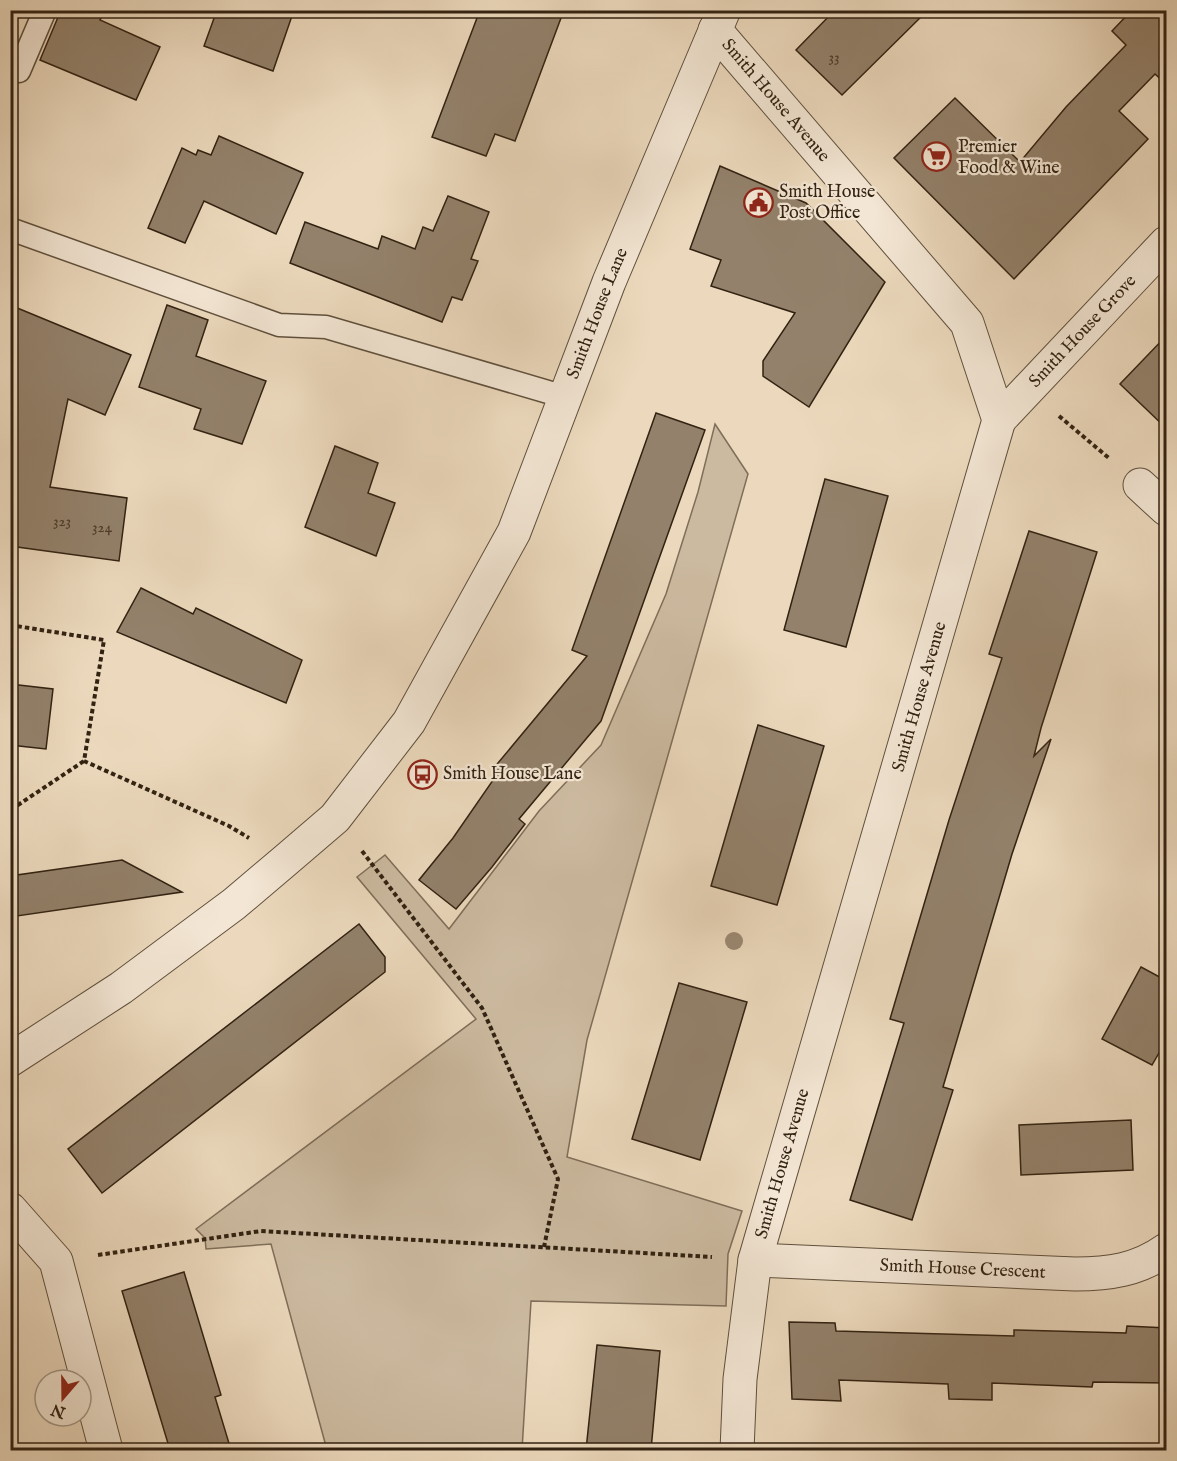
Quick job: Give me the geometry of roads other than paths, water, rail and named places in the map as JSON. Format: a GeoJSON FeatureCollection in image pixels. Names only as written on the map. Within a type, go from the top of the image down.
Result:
{"type":"FeatureCollection","features":[{"type":"Feature","properties":{"kind":"street","name":"Smith House Lane"},"geometry":{"type":"LineString","coordinates":[[10,1060],[121,987],[234,904],[286,860],[335,818],[409,722],[440,670],[514,532],[609,282],[719,20]]}},
{"type":"Feature","properties":{"kind":"street","name":"Smith House Avenue"},"geometry":{"type":"LineString","coordinates":[[719,20],[967,323],[999,420],[755,1260],[740,1379],[737,1450]]}},
{"type":"Feature","properties":{"kind":"street","name":"Smith House Grove"},"geometry":{"type":"LineString","coordinates":[[999,420],[1167,243]]}},
{"type":"Feature","properties":{"kind":"street"},"geometry":{"type":"LineString","coordinates":[[1140,485],[1167,509]]}},
{"type":"Feature","properties":{"kind":"street"},"geometry":{"type":"LineString","coordinates":[[10,1209],[56,1261],[106,1450]]}},
{"type":"Feature","properties":{"kind":"street","name":"Smith House Crescent"},"geometry":{"type":"LineString","coordinates":[[755,1260],[1112,1274],[1149,1262],[1167,1250]]}},
{"type":"Feature","properties":{"kind":"lane"},"geometry":{"type":"LineString","coordinates":[[19,71],[45,10]]}},
{"type":"Feature","properties":{"kind":"lane"},"geometry":{"type":"LineString","coordinates":[[10,229],[279,325],[326,327],[565,397]]}},
{"type":"Feature","properties":{"kind":"place","name":"Premier Food & Wine"},"geometry":{"type":"Point","coordinates":[937,157]}},
{"type":"Feature","properties":{"kind":"place","name":"Smith House Post Office"},"geometry":{"type":"Point","coordinates":[758,202]}},
{"type":"Feature","properties":{"kind":"place","name":"Smith House Lane"},"geometry":{"type":"Point","coordinates":[422,774]}}]}
